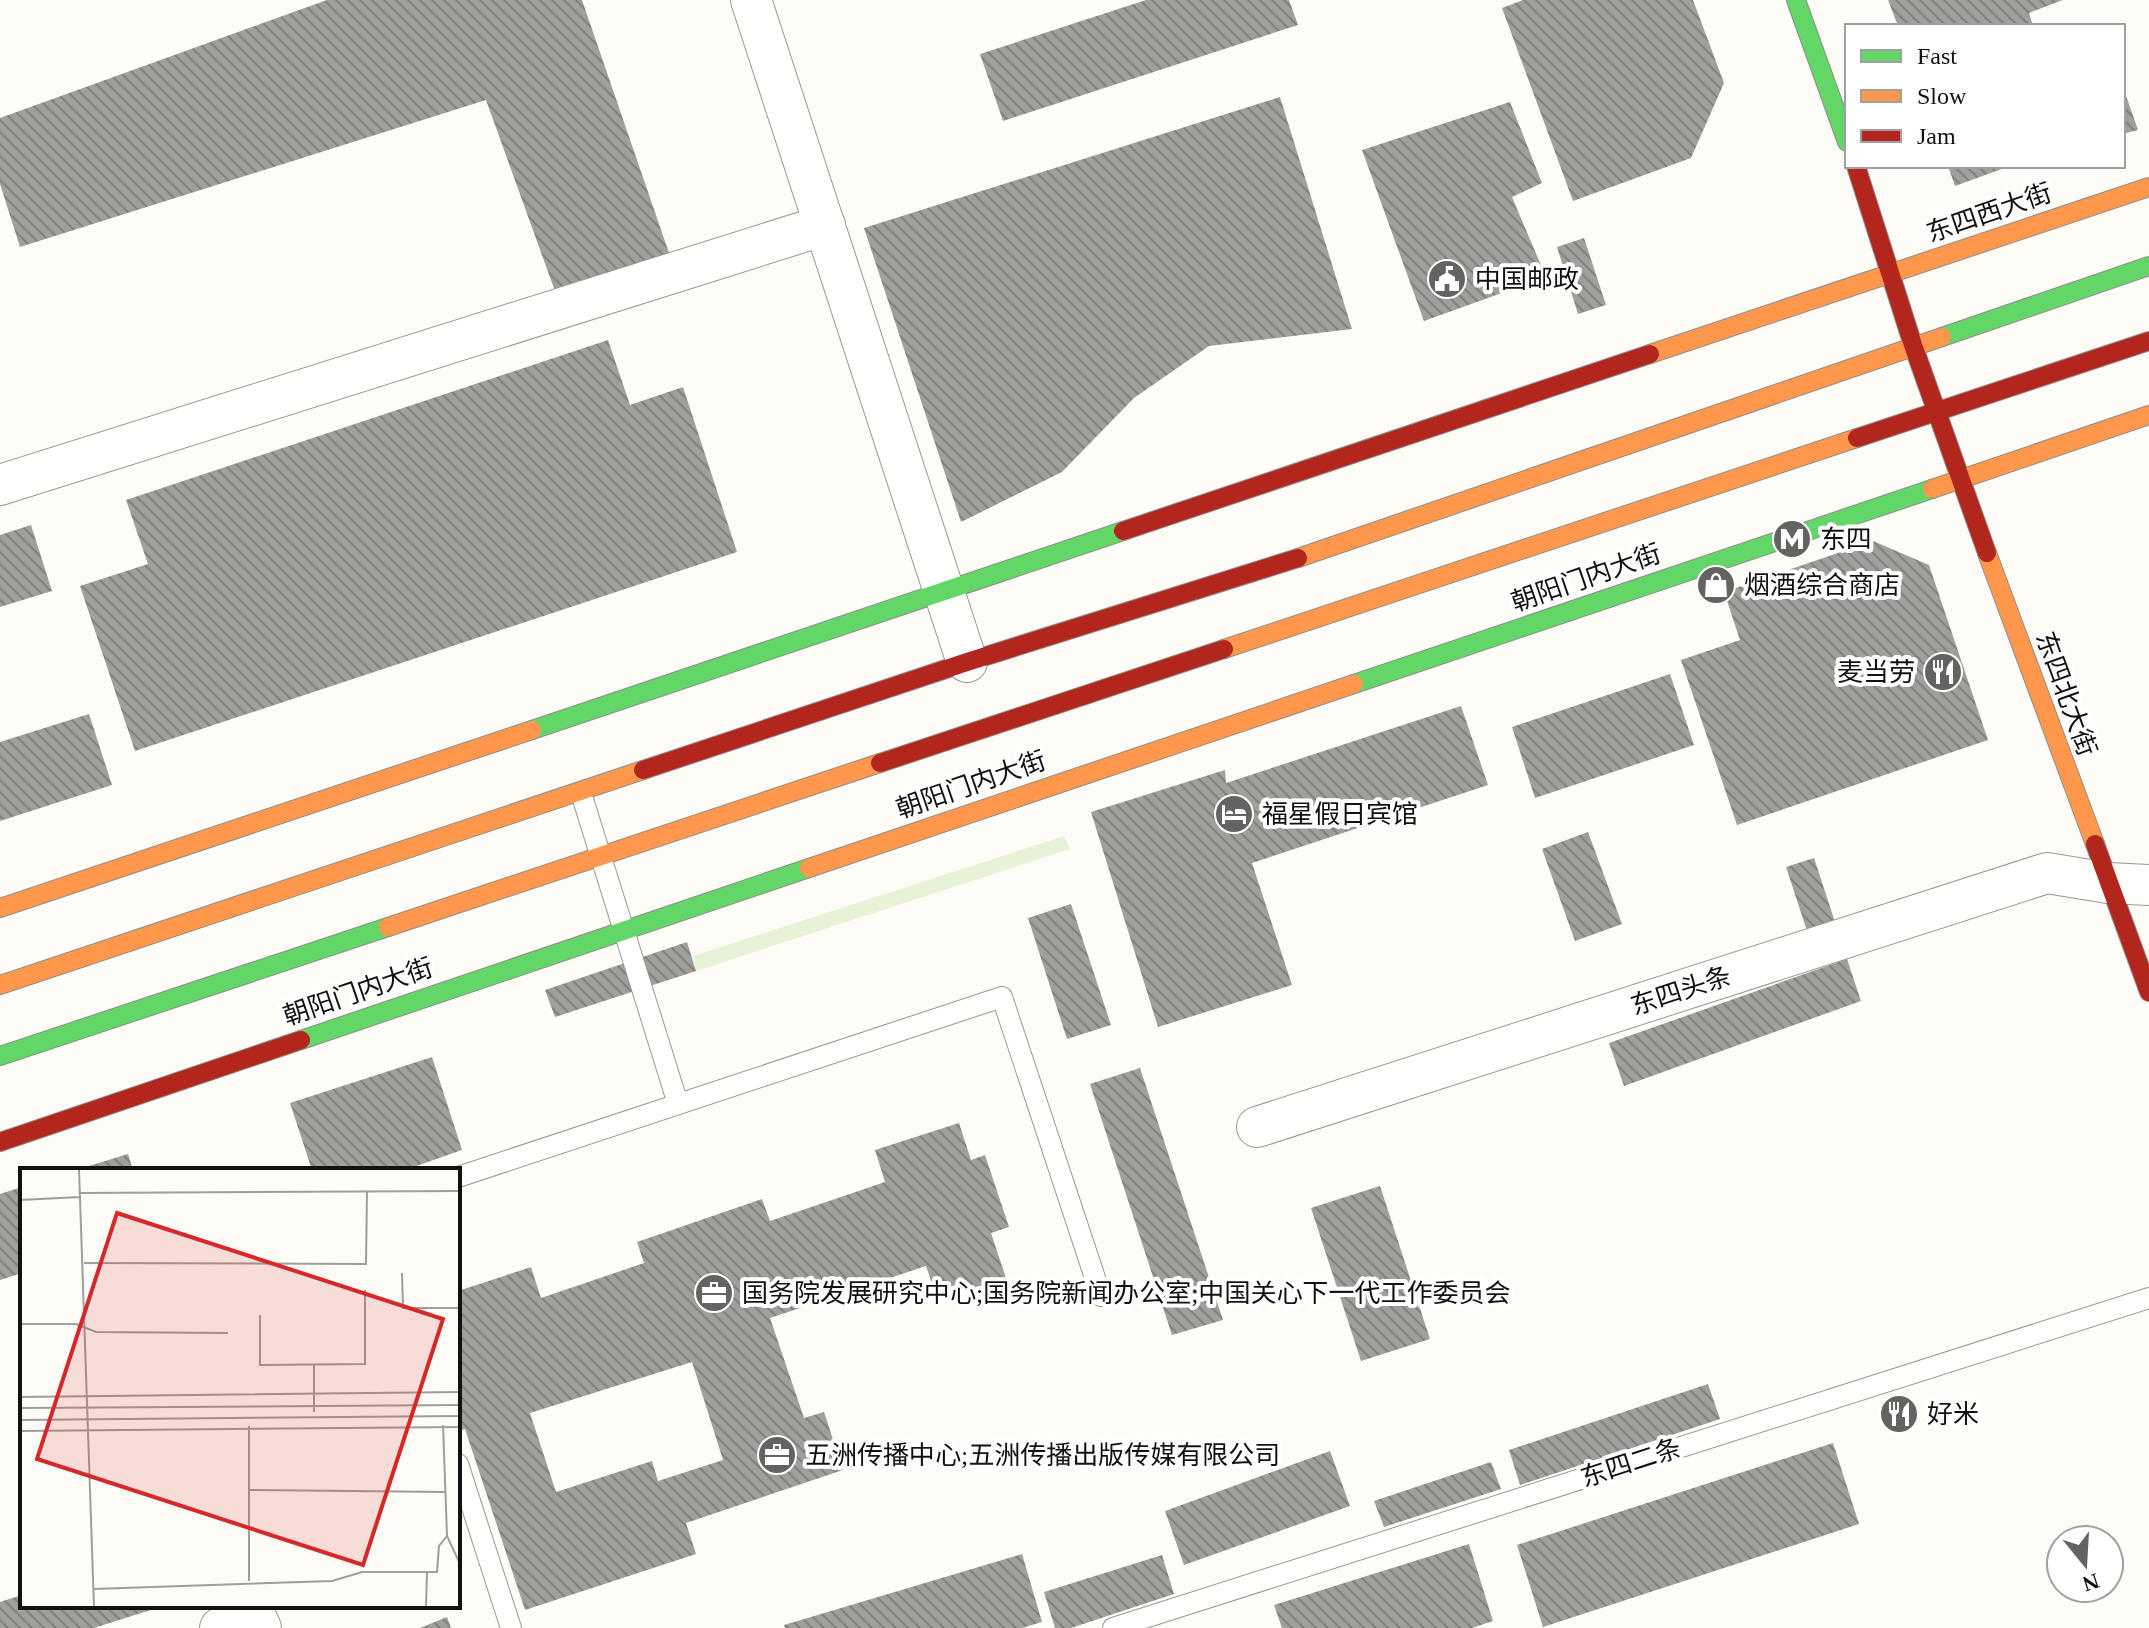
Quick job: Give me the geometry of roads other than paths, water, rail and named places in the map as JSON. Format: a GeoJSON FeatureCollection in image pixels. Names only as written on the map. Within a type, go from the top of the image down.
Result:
{"type":"FeatureCollection","features":[{"type":"Feature","properties":{"kind":"main road"},"geometry":{"type":"LineString","coordinates":[[1796,0],[1845,136]]}},
{"type":"Feature","properties":{"kind":"main road","name":"东四北大街"},"geometry":{"type":"LineString","coordinates":[[1857,168],[1960,479],[2149,992]]}},
{"type":"Feature","properties":{"kind":"main road","name":"东四西大街"},"geometry":{"type":"LineString","coordinates":[[1891,273],[2149,187]]}},
{"type":"Feature","properties":{"kind":"main road"},"geometry":{"type":"LineString","coordinates":[[0,985],[967,662],[1233,580],[2149,266]]}},
{"type":"Feature","properties":{"kind":"main road"},"geometry":{"type":"LineString","coordinates":[[0,908],[1891,273]]}},
{"type":"Feature","properties":{"kind":"main road"},"geometry":{"type":"LineString","coordinates":[[1937,412],[2149,341]]}},
{"type":"Feature","properties":{"kind":"main road","name":"朝阳门内大街"},"geometry":{"type":"LineString","coordinates":[[0,1056],[1937,412]]}},
{"type":"Feature","properties":{"kind":"main road"},"geometry":{"type":"LineString","coordinates":[[1960,479],[2149,415]]}},
{"type":"Feature","properties":{"kind":"main road","name":"朝阳门内大街"},"geometry":{"type":"LineString","coordinates":[[0,1142],[1960,479]]}},
{"type":"Feature","properties":{"kind":"street"},"geometry":{"type":"LineString","coordinates":[[751,0],[967,662]]}},
{"type":"Feature","properties":{"kind":"street"},"geometry":{"type":"LineString","coordinates":[[0,485],[825,225]]}},
{"type":"Feature","properties":{"kind":"street","name":"东四头条"},"geometry":{"type":"LineString","coordinates":[[1257,1127],[2047,873],[2108,883],[2149,885]]}},
{"type":"Feature","properties":{"kind":"street"},"geometry":{"type":"LineString","coordinates":[[220,1628],[256,1617],[261,1628]]}},
{"type":"Feature","properties":{"kind":"lane"},"geometry":{"type":"LineString","coordinates":[[581,793],[678,1104]]}},
{"type":"Feature","properties":{"kind":"lane"},"geometry":{"type":"LineString","coordinates":[[460,1176],[1002,997],[1101,1296]]}},
{"type":"Feature","properties":{"kind":"lane","name":"东四二条"},"geometry":{"type":"LineString","coordinates":[[1113,1628],[2149,1298]]}},
{"type":"Feature","properties":{"kind":"lane"},"geometry":{"type":"LineString","coordinates":[[460,1470],[511,1628]]}},
{"type":"Feature","properties":{"kind":"place","name":"中国邮政"},"geometry":{"type":"Point","coordinates":[1447,279]}},
{"type":"Feature","properties":{"kind":"place","name":"东四"},"geometry":{"type":"Point","coordinates":[1792,539]}},
{"type":"Feature","properties":{"kind":"place","name":"烟酒综合商店"},"geometry":{"type":"Point","coordinates":[1716,585]}},
{"type":"Feature","properties":{"kind":"place","name":"麦当劳"},"geometry":{"type":"Point","coordinates":[1943,672]}},
{"type":"Feature","properties":{"kind":"place","name":"福星假日宾馆"},"geometry":{"type":"Point","coordinates":[1234,814]}},
{"type":"Feature","properties":{"kind":"place","name":"国务院发展研究中心;国务院新闻办公室;中国关心下一代工作委员会"},"geometry":{"type":"Point","coordinates":[714,1293]}},
{"type":"Feature","properties":{"kind":"place","name":"好米"},"geometry":{"type":"Point","coordinates":[1899,1414]}},
{"type":"Feature","properties":{"kind":"place","name":"五洲传播中心;五洲传播出版传媒有限公司"},"geometry":{"type":"Point","coordinates":[777,1455]}}]}
